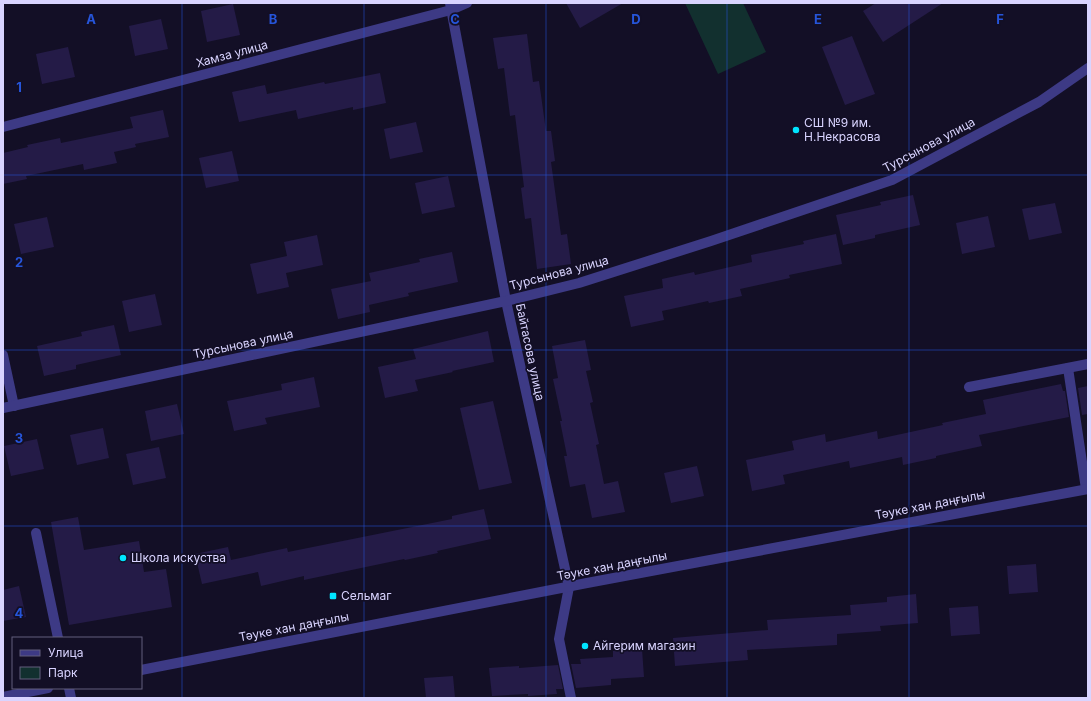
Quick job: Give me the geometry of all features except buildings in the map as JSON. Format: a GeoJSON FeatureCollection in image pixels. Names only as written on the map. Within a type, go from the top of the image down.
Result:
{"type":"FeatureCollection","features":[{"type":"Feature","properties":{"kind":"street","name":"Хамза улица"},"geometry":{"type":"LineString","coordinates":[[3,127],[467,3]]}},
{"type":"Feature","properties":{"kind":"street","name":"Байтасова улица"},"geometry":{"type":"LineString","coordinates":[[450,7],[506,301],[569,587]]}},
{"type":"Feature","properties":{"kind":"street","name":"Турсынова улица"},"geometry":{"type":"LineString","coordinates":[[3,408],[506,301],[586,281],[892,180],[1039,102],[1088,68]]}},
{"type":"Feature","properties":{"kind":"street"},"geometry":{"type":"LineString","coordinates":[[3,356],[14,406]]}},
{"type":"Feature","properties":{"kind":"street"},"geometry":{"type":"LineString","coordinates":[[969,387],[1088,364]]}},
{"type":"Feature","properties":{"kind":"street"},"geometry":{"type":"LineString","coordinates":[[1068,368],[1087,489]]}},
{"type":"Feature","properties":{"kind":"street","name":"Тәуке хан даңғылы"},"geometry":{"type":"LineString","coordinates":[[142,670],[1087,489]]}},
{"type":"Feature","properties":{"kind":"street"},"geometry":{"type":"LineString","coordinates":[[36,533],[58,637]]}},
{"type":"Feature","properties":{"kind":"street"},"geometry":{"type":"LineString","coordinates":[[569,587],[559,639],[571,698]]}},
{"type":"Feature","properties":{"kind":"street"},"geometry":{"type":"LineString","coordinates":[[3,697],[43,689]]}},
{"type":"Feature","properties":{"kind":"green space"},"geometry":{"type":"Polygon","coordinates":[[[685,3],[743,3],[766,52],[718,74],[685,3]]]}},
{"type":"Feature","properties":{"kind":"place","name":"СШ №9 им. Н.Некрасова"},"geometry":{"type":"Point","coordinates":[796,130]}},
{"type":"Feature","properties":{"kind":"place","name":"Школа искуства"},"geometry":{"type":"Point","coordinates":[123,558]}},
{"type":"Feature","properties":{"kind":"place","name":"Сельмаг"},"geometry":{"type":"Point","coordinates":[333,596]}},
{"type":"Feature","properties":{"kind":"place","name":"Айгерим магазин"},"geometry":{"type":"Point","coordinates":[585,646]}}]}
